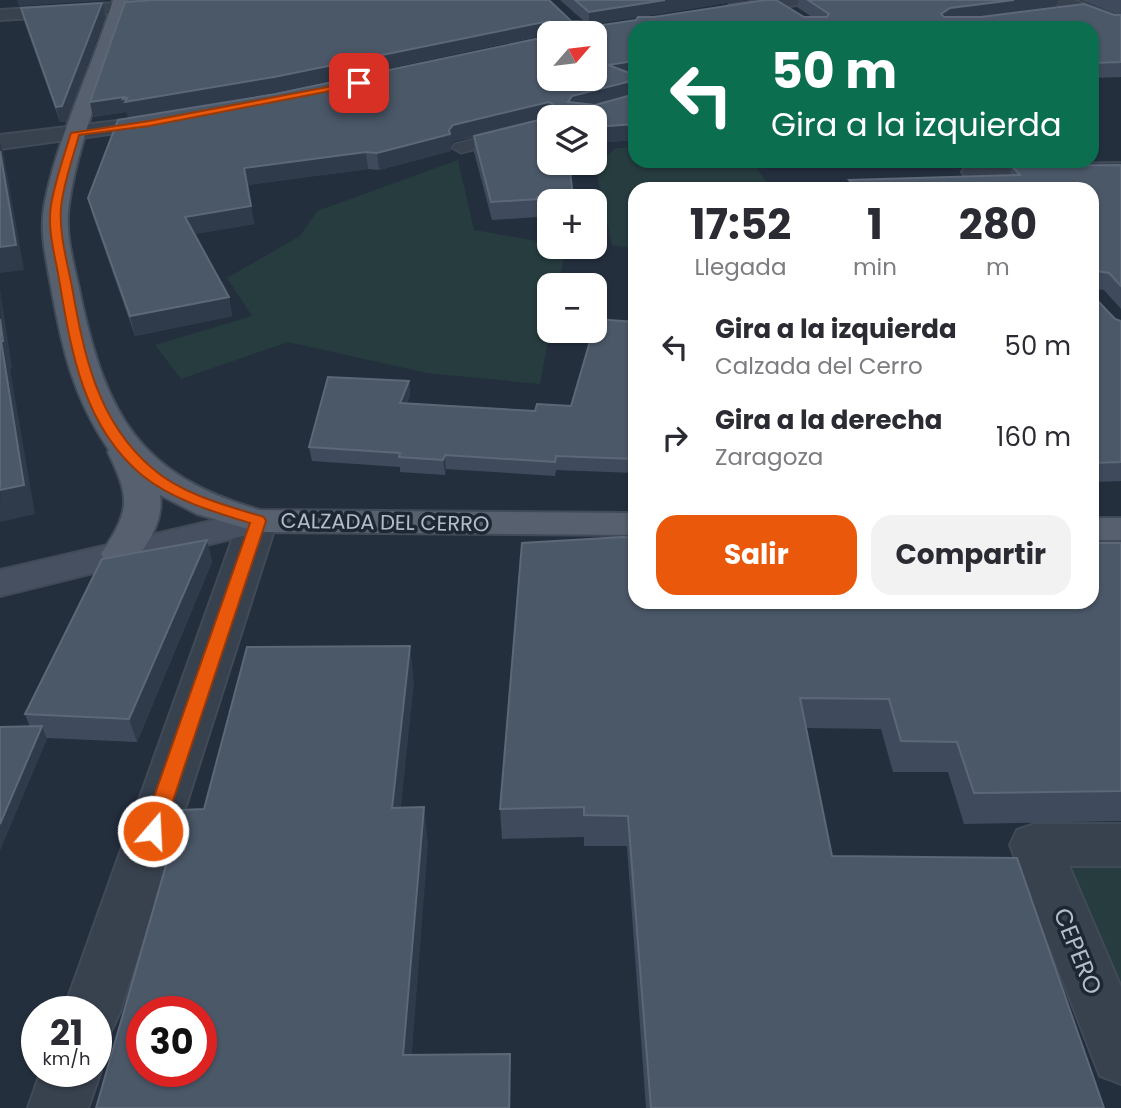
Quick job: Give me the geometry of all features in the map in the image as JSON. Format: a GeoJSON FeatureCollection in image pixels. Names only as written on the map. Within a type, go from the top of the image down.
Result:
{"type":"FeatureCollection","features":[{"type":"Feature","properties":{"kind":"main road","name":"CALZADA DEL CERRO"},"geometry":{"type":"LineString","coordinates":[[120,4],[75,133],[56,205],[58,253],[77,347],[91,392],[104,421],[124,450],[149,474],[203,503],[258,521],[628,524]]}},
{"type":"Feature","properties":{"kind":"main road"},"geometry":{"type":"LineString","coordinates":[[120,554],[138,530],[144,514],[139,479],[124,450]]}},
{"type":"Feature","properties":{"kind":"main road"},"geometry":{"type":"LineString","coordinates":[[1099,529],[1121,529]]}},
{"type":"Feature","properties":{"kind":"street"},"geometry":{"type":"LineString","coordinates":[[0,15],[120,4],[244,0]]}},
{"type":"Feature","properties":{"kind":"street"},"geometry":{"type":"LineString","coordinates":[[709,14],[773,1],[796,8]]}},
{"type":"Feature","properties":{"kind":"street"},"geometry":{"type":"LineString","coordinates":[[1058,7],[1084,10],[1117,22]]}},
{"type":"Feature","properties":{"kind":"street"},"geometry":{"type":"LineString","coordinates":[[0,142],[187,117]]}},
{"type":"Feature","properties":{"kind":"street"},"geometry":{"type":"LineString","coordinates":[[976,174],[1121,170]]}},
{"type":"Feature","properties":{"kind":"street"},"geometry":{"type":"LineString","coordinates":[[0,583],[258,521]]}},
{"type":"Feature","properties":{"kind":"street"},"geometry":{"type":"LineString","coordinates":[[96,996],[258,521]]}},
{"type":"Feature","properties":{"kind":"street","name":"CEPERO"},"geometry":{"type":"LineString","coordinates":[[1121,845],[1035,845],[1121,1056]]}},
{"type":"Feature","properties":{"kind":"street"},"geometry":{"type":"LineString","coordinates":[[58,1108],[65,1087]]}},
{"type":"Feature","properties":{"kind":"lane"},"geometry":{"type":"LineString","coordinates":[[461,148],[537,128]]}},
{"type":"Feature","properties":{"kind":"green space"},"geometry":{"type":"Polygon","coordinates":[[[628,147],[628,168],[756,168],[767,182],[628,182],[628,248],[612,245],[607,222],[607,189],[600,189],[597,175],[607,175],[607,156],[616,148],[628,147]]]}},
{"type":"Feature","properties":{"kind":"green space"},"geometry":{"type":"Polygon","coordinates":[[[458,160],[474,230],[537,241],[537,259],[564,259],[561,273],[537,273],[537,343],[548,343],[540,384],[427,373],[288,342],[181,379],[155,345],[252,316],[227,278],[300,236],[317,211],[458,160]]]}},
{"type":"Feature","properties":{"kind":"green space"},"geometry":{"type":"Polygon","coordinates":[[[1057,858],[1121,859],[1121,1013],[1057,858]]]}},
{"type":"Feature","properties":{"kind":"building"},"geometry":{"type":"Polygon","coordinates":[[[549,0],[571,21],[537,21],[537,23],[274,77],[125,102],[127,98],[123,99],[124,97],[90,102],[125,2],[549,0]]]}},
{"type":"Feature","properties":{"kind":"building"},"geometry":{"type":"Polygon","coordinates":[[[575,0],[665,0],[589,12],[575,0]]]}},
{"type":"Feature","properties":{"kind":"building"},"geometry":{"type":"Polygon","coordinates":[[[766,0],[776,0],[804,17],[827,17],[829,14],[808,0],[1014,0],[950,8],[941,14],[944,17],[981,17],[1084,4],[1121,15],[1121,62],[1099,63],[1099,21],[629,21],[638,17],[654,17],[766,0]]]}},
{"type":"Feature","properties":{"kind":"building"},"geometry":{"type":"Polygon","coordinates":[[[102,3],[62,106],[56,107],[21,8],[102,3]]]}},
{"type":"Feature","properties":{"kind":"building"},"geometry":{"type":"Polygon","coordinates":[[[628,21],[628,62],[608,65],[628,72],[628,82],[607,87],[607,24],[628,21]]]}},
{"type":"Feature","properties":{"kind":"building"},"geometry":{"type":"Polygon","coordinates":[[[537,39],[537,91],[592,91],[572,96],[568,102],[595,105],[553,105],[549,102],[453,125],[449,130],[450,134],[377,153],[366,152],[244,168],[251,206],[185,217],[229,297],[130,316],[88,198],[118,120],[275,94],[537,39]]]}},
{"type":"Feature","properties":{"kind":"building"},"geometry":{"type":"Polygon","coordinates":[[[628,96],[628,125],[607,126],[607,105],[595,105],[628,96]]]}},
{"type":"Feature","properties":{"kind":"building"},"geometry":{"type":"Polygon","coordinates":[[[537,120],[537,175],[570,175],[572,189],[537,189],[537,199],[491,202],[474,136],[537,120]]]}},
{"type":"Feature","properties":{"kind":"building"},"geometry":{"type":"Polygon","coordinates":[[[0,151],[16,245],[0,247],[0,151]]]}},
{"type":"Feature","properties":{"kind":"building"},"geometry":{"type":"Polygon","coordinates":[[[1099,165],[1121,165],[1121,286],[1109,273],[1099,271],[1099,182],[849,180],[1020,175],[1014,168],[1099,168],[1099,165]]]}},
{"type":"Feature","properties":{"kind":"building"},"geometry":{"type":"Polygon","coordinates":[[[1099,302],[1115,319],[1121,321],[1121,462],[1099,463],[1099,302]]]}},
{"type":"Feature","properties":{"kind":"building"},"geometry":{"type":"Polygon","coordinates":[[[0,319],[1,341],[24,485],[0,490],[0,319]]]}},
{"type":"Feature","properties":{"kind":"building"},"geometry":{"type":"Polygon","coordinates":[[[607,320],[628,321],[628,459],[556,456],[555,462],[445,455],[443,460],[399,457],[400,453],[309,447],[328,377],[409,381],[400,403],[535,411],[537,404],[571,406],[589,343],[607,343],[607,320]]]}},
{"type":"Feature","properties":{"kind":"building"},"geometry":{"type":"Polygon","coordinates":[[[628,537],[628,609],[1099,609],[1099,543],[1121,543],[1121,791],[974,793],[957,742],[901,741],[889,699],[800,698],[832,856],[1017,858],[1104,1108],[651,1108],[628,816],[584,815],[584,807],[500,809],[522,543],[628,537]]]}},
{"type":"Feature","properties":{"kind":"building"},"geometry":{"type":"Polygon","coordinates":[[[207,540],[129,719],[25,714],[102,559],[207,540]]]}},
{"type":"Feature","properties":{"kind":"building"},"geometry":{"type":"Polygon","coordinates":[[[410,646],[392,808],[424,807],[403,1055],[510,1054],[509,1108],[96,1108],[102,1087],[112,1087],[112,1053],[126,1004],[126,1087],[217,1087],[217,996],[128,996],[182,810],[204,809],[247,647],[410,646]]]}},
{"type":"Feature","properties":{"kind":"building"},"geometry":{"type":"Polygon","coordinates":[[[42,726],[0,824],[0,727],[42,726]]]}},
{"type":"Feature","properties":{"kind":"route"},"geometry":{"type":"LineString","coordinates":[[153,831],[258,521],[203,503],[149,474],[124,450],[104,421],[91,392],[77,347],[58,253],[56,205],[75,133],[149,124],[359,83]]}}]}
